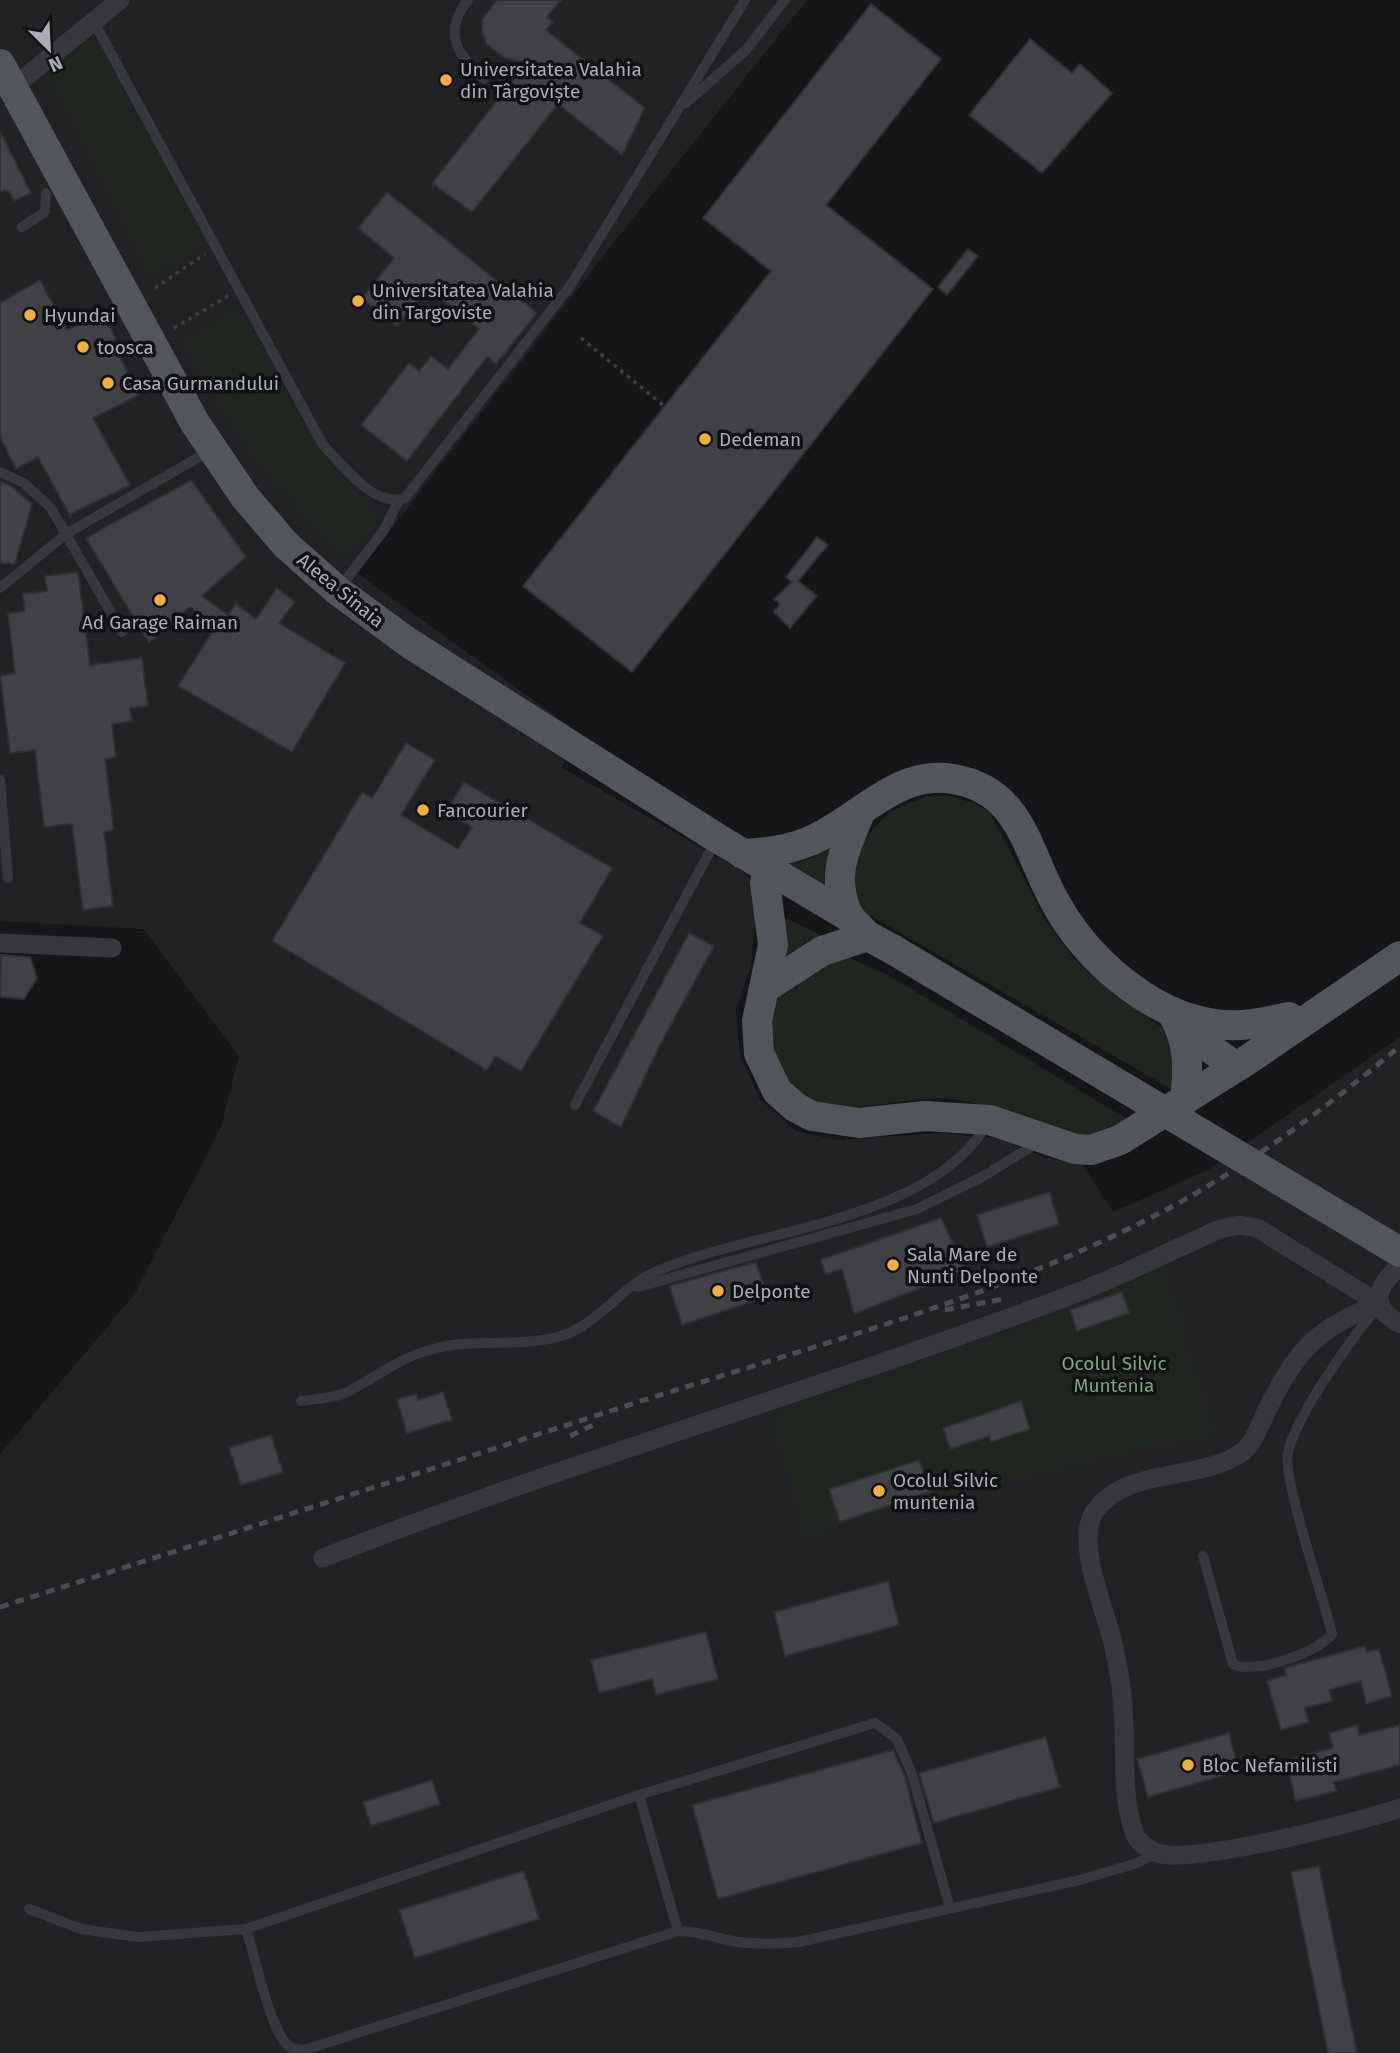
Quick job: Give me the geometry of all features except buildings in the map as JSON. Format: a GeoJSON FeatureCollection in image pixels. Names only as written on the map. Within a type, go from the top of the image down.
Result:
{"type":"FeatureCollection","features":[{"type":"Feature","properties":{"kind":"main road","name":"Aleea Sinaia"},"geometry":{"type":"LineString","coordinates":[[4,84],[200,457],[268,545],[331,604],[447,686],[842,929],[870,934]]}},
{"type":"Feature","properties":{"kind":"main road","name":"Aleea Sinaia"},"geometry":{"type":"LineString","coordinates":[[4,84],[212,450],[281,539],[338,591],[408,643],[870,934]]}},
{"type":"Feature","properties":{"kind":"main road"},"geometry":{"type":"LineString","coordinates":[[743,854],[766,853],[810,841],[860,813],[890,791],[926,778],[951,779],[975,785],[997,798],[1014,815],[1028,838],[1054,901],[1086,946],[1107,967],[1176,1020],[1244,1062]]}},
{"type":"Feature","properties":{"kind":"main road"},"geometry":{"type":"LineString","coordinates":[[860,813],[844,853],[839,890],[870,934],[1400,1252]]}},
{"type":"Feature","properties":{"kind":"main road"},"geometry":{"type":"LineString","coordinates":[[765,882],[773,945],[757,1021],[759,1053],[777,1091],[795,1107],[812,1116],[859,1123],[925,1116],[990,1120],[1076,1149],[1108,1145],[1185,1100],[1400,956]]}},
{"type":"Feature","properties":{"kind":"main road"},"geometry":{"type":"LineString","coordinates":[[765,988],[822,951],[870,934]]}},
{"type":"Feature","properties":{"kind":"main road"},"geometry":{"type":"LineString","coordinates":[[1244,1062],[1266,1037],[1289,1017],[1400,939]]}},
{"type":"Feature","properties":{"kind":"main road"},"geometry":{"type":"LineString","coordinates":[[1176,1020],[1245,1025],[1289,1017]]}},
{"type":"Feature","properties":{"kind":"main road"},"geometry":{"type":"LineString","coordinates":[[1176,1020],[1187,1051],[1185,1100]]}},
{"type":"Feature","properties":{"kind":"main road"},"geometry":{"type":"LineString","coordinates":[[1214,1024],[1244,1062]]}},
{"type":"Feature","properties":{"kind":"street"},"geometry":{"type":"LineString","coordinates":[[4,84],[94,22],[120,0]]}},
{"type":"Feature","properties":{"kind":"street"},"geometry":{"type":"LineString","coordinates":[[0,943],[112,947]]}},
{"type":"Feature","properties":{"kind":"street"},"geometry":{"type":"LineString","coordinates":[[323,1558],[481,1498],[582,1466],[1082,1291],[1220,1228],[1239,1225],[1257,1228],[1380,1304],[1391,1319],[1400,1324]]}},
{"type":"Feature","properties":{"kind":"street"},"geometry":{"type":"LineString","coordinates":[[1380,1304],[1378,1296],[1382,1281],[1400,1266]]}},
{"type":"Feature","properties":{"kind":"street"},"geometry":{"type":"LineString","coordinates":[[1380,1304],[1327,1328],[1301,1352],[1282,1380],[1255,1436],[1243,1452],[1224,1461],[1118,1491],[1096,1510],[1087,1528],[1087,1550],[1113,1646],[1122,1692],[1126,1799],[1135,1835],[1143,1846],[1157,1853],[1175,1856],[1243,1846],[1400,1808]]}},
{"type":"Feature","properties":{"kind":"lane"},"geometry":{"type":"LineString","coordinates":[[468,0],[458,12],[454,25],[455,37],[459,54],[484,79]]}},
{"type":"Feature","properties":{"kind":"lane"},"geometry":{"type":"LineString","coordinates":[[94,22],[323,445],[371,492],[399,500],[405,498],[570,286],[745,0]]}},
{"type":"Feature","properties":{"kind":"lane"},"geometry":{"type":"LineString","coordinates":[[678,111],[746,50],[785,0]]}},
{"type":"Feature","properties":{"kind":"lane"},"geometry":{"type":"LineString","coordinates":[[22,226],[45,212],[46,193]]}},
{"type":"Feature","properties":{"kind":"lane"},"geometry":{"type":"LineString","coordinates":[[0,588],[66,534],[200,457]]}},
{"type":"Feature","properties":{"kind":"lane"},"geometry":{"type":"LineString","coordinates":[[0,472],[24,483],[51,508],[122,632]]}},
{"type":"Feature","properties":{"kind":"lane"},"geometry":{"type":"LineString","coordinates":[[338,591],[384,530],[399,500]]}},
{"type":"Feature","properties":{"kind":"lane"},"geometry":{"type":"LineString","coordinates":[[0,780],[8,877]]}},
{"type":"Feature","properties":{"kind":"lane"},"geometry":{"type":"LineString","coordinates":[[575,1105],[711,849]]}},
{"type":"Feature","properties":{"kind":"lane"},"geometry":{"type":"LineString","coordinates":[[301,1401],[351,1391],[400,1360],[433,1349],[461,1343],[554,1339],[577,1331],[627,1290],[654,1272],[905,1194],[958,1160],[976,1142],[990,1120]]}},
{"type":"Feature","properties":{"kind":"lane"},"geometry":{"type":"LineString","coordinates":[[627,1290],[917,1209],[982,1177],[1043,1139]]}},
{"type":"Feature","properties":{"kind":"lane"},"geometry":{"type":"LineString","coordinates":[[1203,1556],[1233,1664],[1241,1668],[1253,1668],[1276,1662],[1325,1642],[1332,1634],[1297,1506],[1287,1454],[1308,1409],[1359,1329],[1380,1304]]}},
{"type":"Feature","properties":{"kind":"lane"},"geometry":{"type":"LineString","coordinates":[[29,1909],[81,1929],[138,1937],[246,1929],[639,1795],[876,1723],[896,1738],[911,1772],[950,1908]]}},
{"type":"Feature","properties":{"kind":"lane"},"geometry":{"type":"LineString","coordinates":[[639,1795],[678,1931]]}},
{"type":"Feature","properties":{"kind":"lane"},"geometry":{"type":"LineString","coordinates":[[246,1929],[275,2022],[284,2042],[291,2048],[303,2050],[678,1931],[702,1931],[730,1941],[776,1944],[855,1931],[1091,1877],[1137,1864],[1157,1853]]}},
{"type":"Feature","properties":{"kind":"path"},"geometry":{"type":"LineString","coordinates":[[155,288],[216,247]]}},
{"type":"Feature","properties":{"kind":"path"},"geometry":{"type":"LineString","coordinates":[[174,328],[239,289]]}},
{"type":"Feature","properties":{"kind":"path"},"geometry":{"type":"LineString","coordinates":[[581,338],[664,406]]}},
{"type":"Feature","properties":{"kind":"shaded area"},"geometry":{"type":"Polygon","coordinates":[[[0,0],[807,0],[615,241],[357,573],[582,735],[561,767],[747,874],[754,892],[756,910],[751,965],[736,1011],[740,1054],[759,1098],[796,1131],[836,1140],[940,1133],[1000,1139],[1045,1158],[1082,1163],[1113,1212],[1208,1170],[1400,1037],[1400,2053],[0,2053],[0,1454],[134,1295],[221,1127],[239,1056],[144,929],[0,921],[0,0]]]}},
{"type":"Feature","properties":{"kind":"green space"},"geometry":{"type":"Polygon","coordinates":[[[87,41],[102,45],[208,241],[153,276],[49,72],[87,41]]]}},
{"type":"Feature","properties":{"kind":"green space"},"geometry":{"type":"Polygon","coordinates":[[[239,305],[283,388],[326,456],[380,520],[345,556],[299,509],[257,459],[182,344],[239,305]]]}},
{"type":"Feature","properties":{"kind":"green space"},"geometry":{"type":"Polygon","coordinates":[[[926,796],[949,796],[975,803],[991,814],[1045,919],[1074,959],[1117,997],[1175,1036],[1173,1090],[862,911],[850,896],[860,843],[889,812],[926,796]]]}},
{"type":"Feature","properties":{"kind":"green space"},"geometry":{"type":"Polygon","coordinates":[[[836,843],[830,890],[781,865],[811,858],[836,843]]]}},
{"type":"Feature","properties":{"kind":"green space"},"geometry":{"type":"Polygon","coordinates":[[[779,915],[829,939],[777,968],[779,915]]]}},
{"type":"Feature","properties":{"kind":"green space"},"geometry":{"type":"Polygon","coordinates":[[[850,958],[888,975],[1127,1119],[1099,1136],[1083,1137],[961,1100],[925,1099],[852,1107],[819,1103],[808,1098],[785,1078],[772,1051],[769,1031],[772,1013],[780,996],[793,982],[809,971],[850,958]]]}},
{"type":"Feature","properties":{"kind":"green space","name":"Ocolul Silvic Muntenia"},"geometry":{"type":"Polygon","coordinates":[[[1162,1265],[1215,1433],[1032,1473],[806,1536],[772,1415],[1024,1329],[1162,1265]]]}},
{"type":"Feature","properties":{"kind":"railway"},"geometry":{"type":"LineString","coordinates":[[0,1607],[832,1342],[1030,1272],[1094,1245],[1188,1198],[1251,1159],[1313,1115],[1400,1046]]}},
{"type":"Feature","properties":{"kind":"railway"},"geometry":{"type":"LineString","coordinates":[[945,1310],[1003,1299]]}},
{"type":"Feature","properties":{"kind":"railway"},"geometry":{"type":"LineString","coordinates":[[570,1436],[595,1424]]}},
{"type":"Feature","properties":{"kind":"place","name":"Universitatea Valahia din Târgoviște"},"geometry":{"type":"Point","coordinates":[446,80]}},
{"type":"Feature","properties":{"kind":"place","name":"Universitatea Valahia din Targoviste"},"geometry":{"type":"Point","coordinates":[358,301]}},
{"type":"Feature","properties":{"kind":"place","name":"Hyundai"},"geometry":{"type":"Point","coordinates":[30,315]}},
{"type":"Feature","properties":{"kind":"place","name":"toosca"},"geometry":{"type":"Point","coordinates":[83,347]}},
{"type":"Feature","properties":{"kind":"place","name":"Casa Gurmandului"},"geometry":{"type":"Point","coordinates":[108,383]}},
{"type":"Feature","properties":{"kind":"place","name":"Dedeman"},"geometry":{"type":"Point","coordinates":[705,439]}},
{"type":"Feature","properties":{"kind":"place","name":"Ad Garage Raiman"},"geometry":{"type":"Point","coordinates":[160,600]}},
{"type":"Feature","properties":{"kind":"place","name":"Fancourier"},"geometry":{"type":"Point","coordinates":[423,810]}},
{"type":"Feature","properties":{"kind":"place","name":"Sala Mare de Nunti Delponte"},"geometry":{"type":"Point","coordinates":[893,1265]}},
{"type":"Feature","properties":{"kind":"place","name":"Delponte"},"geometry":{"type":"Point","coordinates":[718,1291]}},
{"type":"Feature","properties":{"kind":"place","name":"Ocolul Silvic muntenia"},"geometry":{"type":"Point","coordinates":[879,1491]}},
{"type":"Feature","properties":{"kind":"place","name":"Bloc Nefamilisti"},"geometry":{"type":"Point","coordinates":[1188,1765]}}]}
